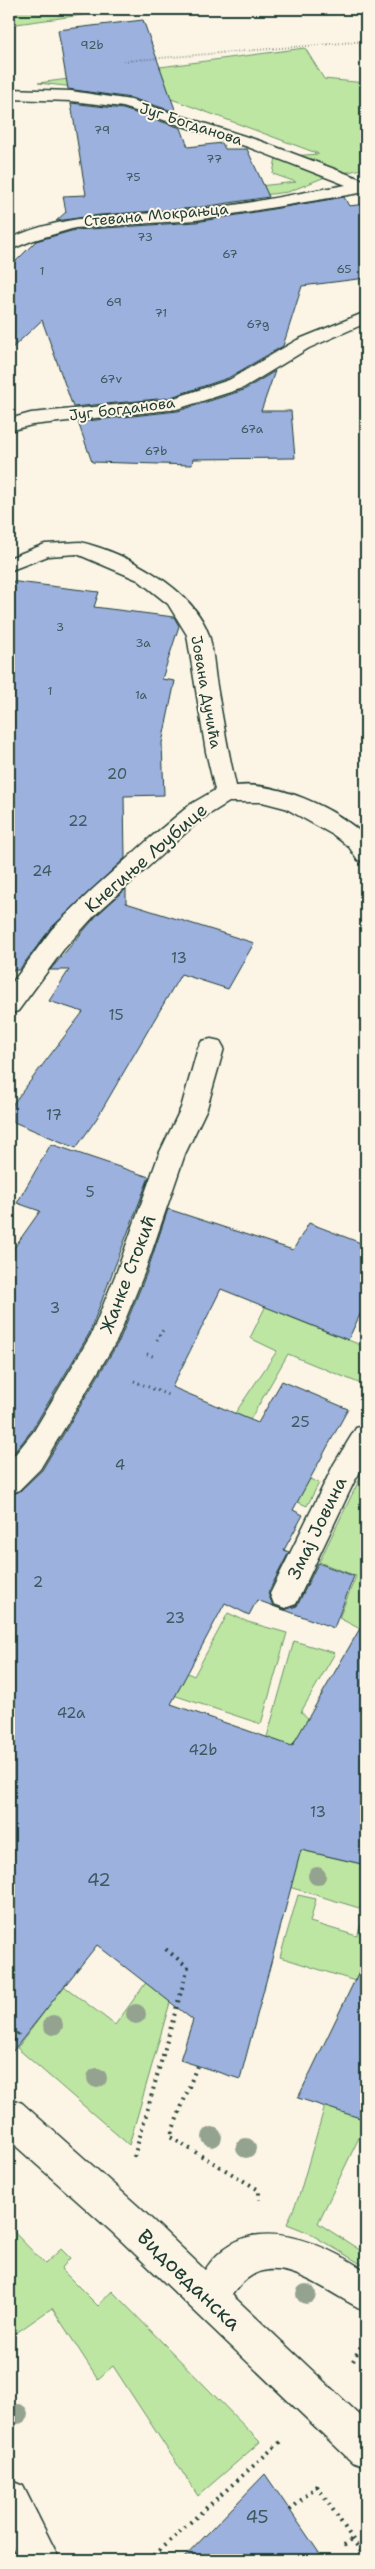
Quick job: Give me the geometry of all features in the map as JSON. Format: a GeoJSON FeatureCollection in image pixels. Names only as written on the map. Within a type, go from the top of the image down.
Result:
{"type":"FeatureCollection","features":[{"type":"Feature","properties":{"kind":"street","name":"Југ Богданова"},"geometry":{"type":"LineString","coordinates":[[9,94],[71,96],[125,103],[254,144],[365,187]]}},
{"type":"Feature","properties":{"kind":"street"},"geometry":{"type":"LineString","coordinates":[[9,105],[40,96]]}},
{"type":"Feature","properties":{"kind":"street","name":"Стевана Мокрањца"},"geometry":{"type":"LineString","coordinates":[[9,246],[28,236],[74,222],[196,215],[365,187]]}},
{"type":"Feature","properties":{"kind":"street","name":"Југ богданова"},"geometry":{"type":"LineString","coordinates":[[9,425],[31,419],[170,405],[236,384],[303,344],[366,317]]}},
{"type":"Feature","properties":{"kind":"street","name":"Јована Дучића"},"geometry":{"type":"LineString","coordinates":[[9,565],[45,550],[80,548],[145,576],[174,599],[187,614],[198,635],[216,752],[227,794]]}},
{"type":"Feature","properties":{"kind":"street","name":"Кнегиње Љубице"},"geometry":{"type":"LineString","coordinates":[[9,1005],[61,936],[92,904],[143,856],[198,810],[227,794],[251,792],[288,801],[347,834],[364,849],[366,854]]}},
{"type":"Feature","properties":{"kind":"street","name":"Жанке Стокић"},"geometry":{"type":"LineString","coordinates":[[9,1482],[30,1460],[44,1440],[103,1340],[131,1271],[172,1154],[194,1108],[211,1048]]}},
{"type":"Feature","properties":{"kind":"street","name":"Змај Јовина"},"geometry":{"type":"LineString","coordinates":[[285,1594],[344,1473],[366,1437]]}},
{"type":"Feature","properties":{"kind":"street","name":"Видовданска"},"geometry":{"type":"LineString","coordinates":[[9,2116],[125,2218],[366,2448]]}},
{"type":"Feature","properties":{"kind":"street"},"geometry":{"type":"LineString","coordinates":[[208,2299],[232,2266],[245,2257],[280,2252],[294,2253],[321,2264],[366,2292]]}},
{"type":"Feature","properties":{"kind":"street"},"geometry":{"type":"LineString","coordinates":[[9,2500],[40,2560]]}},
{"type":"Feature","properties":{"kind":"path"},"geometry":{"type":"LineString","coordinates":[[118,62],[366,40]]}},
{"type":"Feature","properties":{"kind":"path"},"geometry":{"type":"LineString","coordinates":[[360,1316],[366,1318]]}},
{"type":"Feature","properties":{"kind":"path"},"geometry":{"type":"LineString","coordinates":[[141,1384],[168,1395]]}},
{"type":"Feature","properties":{"kind":"path"},"geometry":{"type":"LineString","coordinates":[[137,2148],[188,1967],[163,1946]]}},
{"type":"Feature","properties":{"kind":"path"},"geometry":{"type":"LineString","coordinates":[[9,2046],[19,2032]]}},
{"type":"Feature","properties":{"kind":"path"},"geometry":{"type":"LineString","coordinates":[[197,2066],[170,2137],[259,2190]]}},
{"type":"Feature","properties":{"kind":"path"},"geometry":{"type":"LineString","coordinates":[[355,2358],[361,2345]]}},
{"type":"Feature","properties":{"kind":"path"},"geometry":{"type":"LineString","coordinates":[[148,2560],[280,2442]]}},
{"type":"Feature","properties":{"kind":"path"},"geometry":{"type":"LineString","coordinates":[[290,2510],[319,2484],[366,2559]]}},
{"type":"Feature","properties":{"kind":"path"},"geometry":{"type":"LineString","coordinates":[[344,2545],[352,2539]]}},
{"type":"Feature","properties":{"kind":"green space"},"geometry":{"type":"Polygon","coordinates":[[[9,9],[126,9],[9,25],[9,9]]]}},
{"type":"Feature","properties":{"kind":"green space"},"geometry":{"type":"Polygon","coordinates":[[[305,48],[324,79],[366,83],[366,170],[362,169],[325,177],[288,192],[223,200],[250,187],[296,182],[273,174],[276,157],[319,154],[166,97],[38,83],[305,48]]]}},
{"type":"Feature","properties":{"kind":"green space"},"geometry":{"type":"Polygon","coordinates":[[[274,1289],[285,1315],[366,1347],[366,1386],[288,1354],[235,1446],[319,1483],[307,1506],[211,1465],[130,1569],[277,1351],[250,1338],[274,1289]]]}},
{"type":"Feature","properties":{"kind":"green space"},"geometry":{"type":"Polygon","coordinates":[[[366,1466],[366,1632],[339,1618],[356,1576],[319,1562],[366,1466]]]}},
{"type":"Feature","properties":{"kind":"green space"},"geometry":{"type":"Polygon","coordinates":[[[228,1613],[248,1622],[287,1633],[261,1724],[149,1687],[163,1662],[194,1676],[228,1613]]]}},
{"type":"Feature","properties":{"kind":"green space"},"geometry":{"type":"Polygon","coordinates":[[[294,1641],[335,1653],[301,1712],[344,1749],[241,1829],[294,1641]]]}},
{"type":"Feature","properties":{"kind":"green space"},"geometry":{"type":"Polygon","coordinates":[[[263,1841],[366,1865],[366,1910],[229,1869],[263,1841]]]}},
{"type":"Feature","properties":{"kind":"green space"},"geometry":{"type":"Polygon","coordinates":[[[298,1895],[316,1899],[310,1922],[357,1936],[366,1910],[366,1975],[359,1972],[355,1981],[280,1957],[298,1895]]]}},
{"type":"Feature","properties":{"kind":"green space"},"geometry":{"type":"Polygon","coordinates":[[[153,1973],[173,1992],[129,2145],[17,2048],[64,1986],[115,2025],[153,1973]]]}},
{"type":"Feature","properties":{"kind":"green space"},"geometry":{"type":"Polygon","coordinates":[[[360,2040],[366,2043],[366,2123],[318,2223],[366,2254],[366,2267],[307,2232],[287,2224],[299,2196],[326,2102],[307,2096],[323,2047],[352,2059],[360,2040]]]}},
{"type":"Feature","properties":{"kind":"green space"},"geometry":{"type":"Polygon","coordinates":[[[9,2227],[45,2264],[61,2249],[70,2258],[61,2269],[98,2306],[112,2291],[260,2442],[198,2496],[113,2366],[98,2379],[52,2308],[9,2338],[9,2227]]]}},
{"type":"Feature","properties":{"kind":"building"},"geometry":{"type":"Polygon","coordinates":[[[143,20],[176,112],[131,98],[68,89],[58,30],[143,20]]]}},
{"type":"Feature","properties":{"kind":"building"},"geometry":{"type":"Polygon","coordinates":[[[71,103],[123,109],[181,128],[188,147],[222,143],[225,149],[247,149],[269,197],[195,208],[100,215],[56,221],[66,212],[63,196],[86,195],[71,103]]]}},
{"type":"Feature","properties":{"kind":"building"},"geometry":{"type":"Polygon","coordinates":[[[344,197],[349,206],[366,204],[366,278],[302,286],[283,346],[228,378],[168,398],[73,407],[42,320],[9,351],[9,268],[36,241],[75,230],[196,222],[344,197]]]}},
{"type":"Feature","properties":{"kind":"building"},"geometry":{"type":"Polygon","coordinates":[[[275,371],[261,411],[291,411],[295,458],[193,459],[192,465],[92,462],[78,422],[178,411],[244,390],[275,371]]]}},
{"type":"Feature","properties":{"kind":"building"},"geometry":{"type":"Polygon","coordinates":[[[9,581],[99,592],[94,607],[174,617],[179,626],[162,679],[175,681],[162,743],[164,795],[124,796],[125,858],[51,928],[19,970],[9,970],[9,581]]]}},
{"type":"Feature","properties":{"kind":"building"},"geometry":{"type":"Polygon","coordinates":[[[126,889],[126,903],[254,943],[228,989],[181,974],[97,1118],[76,1148],[9,1120],[9,1109],[83,1012],[49,1001],[69,970],[50,970],[97,915],[126,889]]]}},
{"type":"Feature","properties":{"kind":"building"},"geometry":{"type":"Polygon","coordinates":[[[51,1144],[149,1177],[89,1334],[32,1430],[9,1459],[9,1255],[40,1211],[17,1203],[51,1144]]]}},
{"type":"Feature","properties":{"kind":"building"},"geometry":{"type":"Polygon","coordinates":[[[168,1209],[293,1250],[309,1223],[366,1245],[366,1302],[348,1340],[221,1289],[172,1387],[258,1423],[282,1381],[348,1409],[293,1510],[303,1515],[284,1550],[289,1552],[268,1593],[273,1606],[257,1600],[249,1615],[225,1603],[171,1704],[292,1746],[366,1618],[366,1865],[301,1850],[240,2079],[180,2060],[193,2020],[97,1945],[9,2056],[9,1496],[20,1491],[42,1470],[119,1341],[147,1272],[168,1209]]]}},
{"type":"Feature","properties":{"kind":"building"},"geometry":{"type":"Polygon","coordinates":[[[318,1563],[354,1576],[334,1628],[284,1610],[297,1606],[318,1563]]]}},
{"type":"Feature","properties":{"kind":"building"},"geometry":{"type":"Polygon","coordinates":[[[366,1957],[366,2120],[298,2098],[366,1957]]]}},
{"type":"Feature","properties":{"kind":"building"},"geometry":{"type":"Polygon","coordinates":[[[265,2474],[324,2560],[182,2560],[265,2474]]]}}]}
